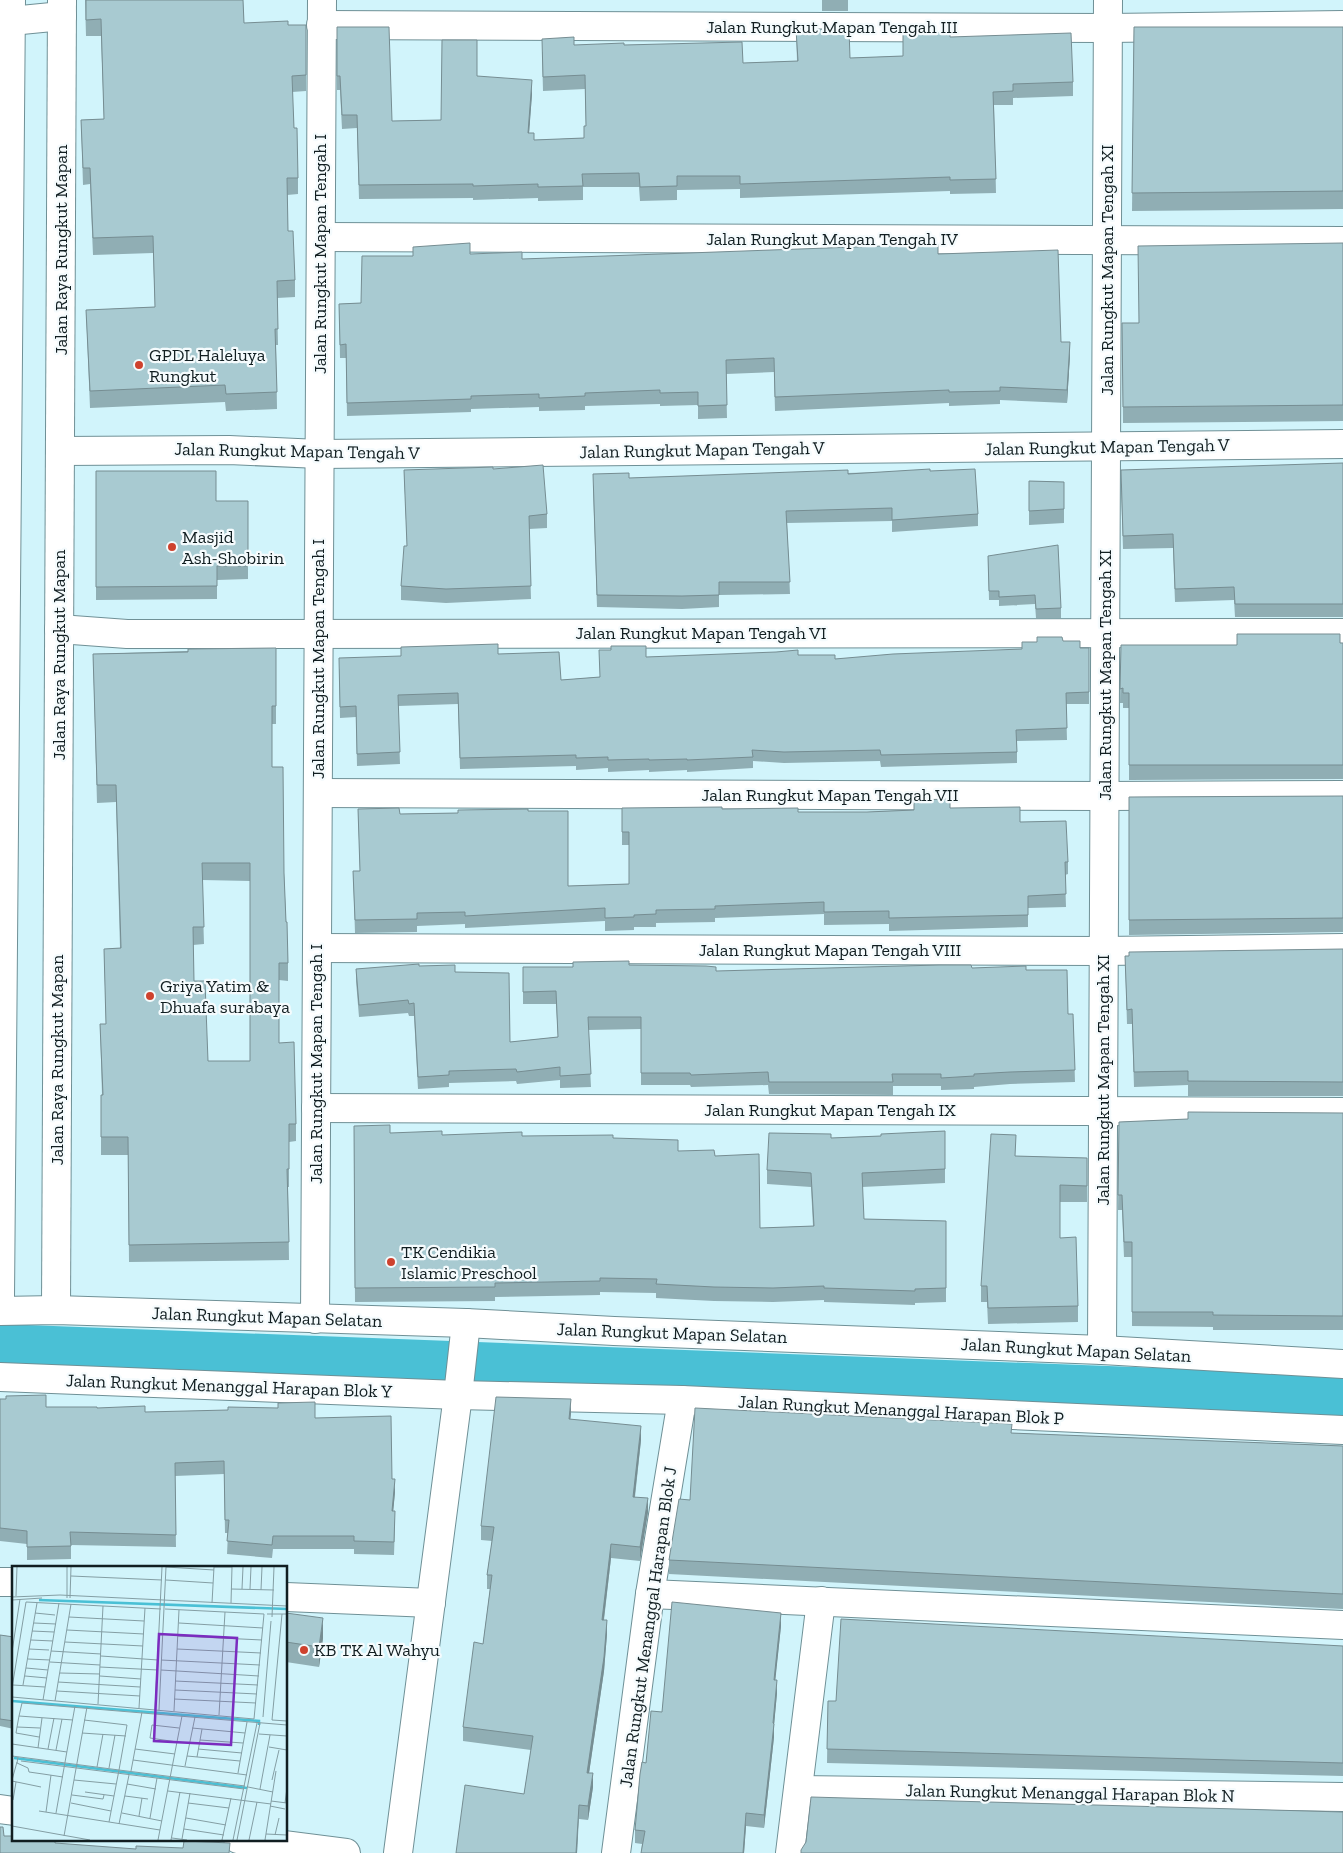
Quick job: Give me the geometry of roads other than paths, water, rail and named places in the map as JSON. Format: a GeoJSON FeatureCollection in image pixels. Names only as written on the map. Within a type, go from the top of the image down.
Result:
{"type":"FeatureCollection","features":[{"type":"Feature","properties":{"kind":"street","name":"Jalan Rungkut Mapan Tengah XI"},"geometry":{"type":"LineString","coordinates":[[1102,1350],[1108,0]]}},
{"type":"Feature","properties":{"kind":"street"},"geometry":{"type":"LineString","coordinates":[[0,1298],[4,447],[11,10],[62,8]]}},
{"type":"Feature","properties":{"kind":"street","name":"Jalan Raya Rungkut Mapan"},"geometry":{"type":"LineString","coordinates":[[56,1310],[62,8]]}},
{"type":"Feature","properties":{"kind":"street","name":"Jalan Rungkut Mapan Tengah III"},"geometry":{"type":"LineString","coordinates":[[322,13],[1108,28],[1343,24]]}},
{"type":"Feature","properties":{"kind":"street","name":"Jalan Rungkut Mapan Tengah I"},"geometry":{"type":"LineString","coordinates":[[315,1319],[322,13]]}},
{"type":"Feature","properties":{"kind":"street","name":"Jalan Rungkut Mapan Tengah IV"},"geometry":{"type":"LineString","coordinates":[[320,237],[1343,241]]}},
{"type":"Feature","properties":{"kind":"street","name":"Jalan Rungkut Mapan Tengah V"},"geometry":{"type":"LineString","coordinates":[[60,451],[229,450],[319,454],[1343,444]]}},
{"type":"Feature","properties":{"kind":"street","name":"Jalan Rungkut Mapan Tengah VI"},"geometry":{"type":"LineString","coordinates":[[59,629],[127,634],[1343,633]]}},
{"type":"Feature","properties":{"kind":"street","name":"Jalan Rungkut Mapan Tengah VII"},"geometry":{"type":"LineString","coordinates":[[318,793],[1343,795]]}},
{"type":"Feature","properties":{"kind":"street","name":"Jalan Rungkut Mapan Tengah VIII"},"geometry":{"type":"LineString","coordinates":[[317,948],[1103,952],[1343,948]]}},
{"type":"Feature","properties":{"kind":"street","name":"Jalan Rungkut Mapan Tengah IX"},"geometry":{"type":"LineString","coordinates":[[316,1108],[1343,1112]]}},
{"type":"Feature","properties":{"kind":"street","name":"Jalan Rungkut Mapan Selatan"},"geometry":{"type":"LineString","coordinates":[[0,1311],[56,1310],[315,1319],[465,1331],[614,1331],[1102,1350],[1343,1364]]}},
{"type":"Feature","properties":{"kind":"street"},"geometry":{"type":"LineString","coordinates":[[398,1853],[465,1331]]}},
{"type":"Feature","properties":{"kind":"street","name":"Jalan Rungkut Menanggal Harapan Blok Y"},"geometry":{"type":"LineString","coordinates":[[0,1377],[458,1390]]}},
{"type":"Feature","properties":{"kind":"street","name":"Jalan Rungkut Menanggal Harapan Blok P"},"geometry":{"type":"LineString","coordinates":[[458,1390],[1343,1430]]}},
{"type":"Feature","properties":{"kind":"street","name":"Jalan Rungkut Menanggal Harapan Blok J"},"geometry":{"type":"LineString","coordinates":[[616,1853],[650,1594],[682,1400]]}},
{"type":"Feature","properties":{"kind":"street"},"geometry":{"type":"LineString","coordinates":[[650,1594],[1343,1625]]}},
{"type":"Feature","properties":{"kind":"street"},"geometry":{"type":"LineString","coordinates":[[288,1597],[431,1603]]}},
{"type":"Feature","properties":{"kind":"street"},"geometry":{"type":"LineString","coordinates":[[790,1853],[821,1601]]}},
{"type":"Feature","properties":{"kind":"street","name":"Jalan Rungkut Menanggal Harapan Blok N"},"geometry":{"type":"LineString","coordinates":[[798,1790],[1343,1797]]}},
{"type":"Feature","properties":{"kind":"street"},"geometry":{"type":"LineString","coordinates":[[246,1840],[346,1853]]}},
{"type":"Feature","properties":{"kind":"waterway"},"geometry":{"type":"LineString","coordinates":[[0,1353],[1343,1404]]}},
{"type":"Feature","properties":{"kind":"place","name":"GPDL Haleluya Rungkut"},"geometry":{"type":"Point","coordinates":[139,365]}},
{"type":"Feature","properties":{"kind":"place","name":"Masjid Ash-Shobirin"},"geometry":{"type":"Point","coordinates":[172,547]}},
{"type":"Feature","properties":{"kind":"place","name":"Griya Yatim & Dhuafa surabaya"},"geometry":{"type":"Point","coordinates":[150,996]}},
{"type":"Feature","properties":{"kind":"place","name":"TK Cendikia Islamic Preschool"},"geometry":{"type":"Point","coordinates":[391,1262]}},
{"type":"Feature","properties":{"kind":"place","name":"KB TK Al Wahyu"},"geometry":{"type":"Point","coordinates":[304,1650]}}]}
